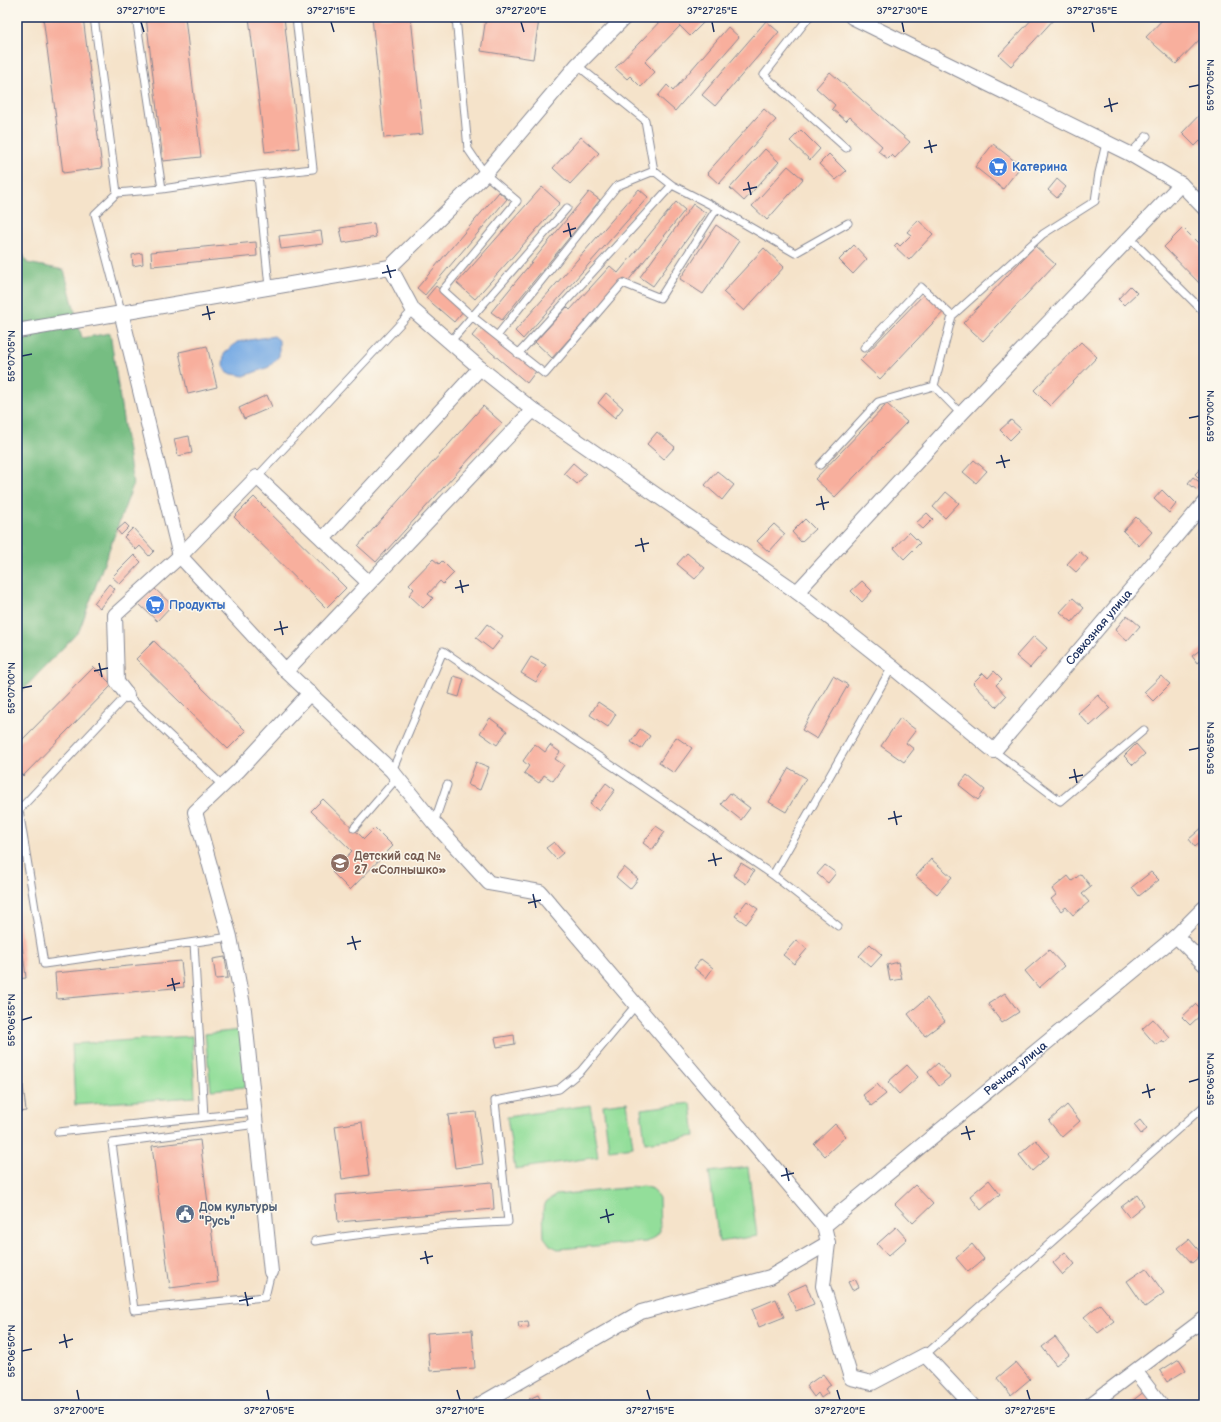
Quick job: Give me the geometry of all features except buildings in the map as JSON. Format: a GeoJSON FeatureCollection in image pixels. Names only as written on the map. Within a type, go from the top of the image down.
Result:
{"type":"FeatureCollection","features":[{"type":"Feature","properties":{"kind":"street"},"geometry":{"type":"LineString","coordinates":[[17,330],[390,268],[485,174],[577,65],[625,17]]}},
{"type":"Feature","properties":{"kind":"street"},"geometry":{"type":"LineString","coordinates":[[852,17],[1130,154],[1181,184],[1204,208]]}},
{"type":"Feature","properties":{"kind":"street"},"geometry":{"type":"LineString","coordinates":[[797,592],[961,414],[1181,184]]}},
{"type":"Feature","properties":{"kind":"street"},"geometry":{"type":"LineString","coordinates":[[390,268],[413,310],[480,368],[533,410],[797,592],[892,667],[994,751]]}},
{"type":"Feature","properties":{"kind":"street"},"geometry":{"type":"LineString","coordinates":[[121,312],[180,556],[286,671],[394,775],[434,823],[489,883],[540,892],[824,1226],[828,1243],[823,1286],[851,1378],[872,1383],[925,1354],[972,1405]]}},
{"type":"Feature","properties":{"kind":"street"},"geometry":{"type":"LineString","coordinates":[[323,539],[480,368]]}},
{"type":"Feature","properties":{"kind":"street"},"geometry":{"type":"LineString","coordinates":[[286,671],[368,582],[533,410]]}},
{"type":"Feature","properties":{"kind":"street"},"geometry":{"type":"LineString","coordinates":[[127,695],[117,682],[115,615],[180,556],[257,477],[368,582]]}},
{"type":"Feature","properties":{"kind":"street","name":"Совхозная улица"},"geometry":{"type":"LineString","coordinates":[[994,751],[1204,503]]}},
{"type":"Feature","properties":{"kind":"street"},"geometry":{"type":"LineString","coordinates":[[271,1272],[244,1010],[230,937],[195,812],[238,771],[310,693]]}},
{"type":"Feature","properties":{"kind":"street","name":"Речная улица"},"geometry":{"type":"LineString","coordinates":[[824,1226],[1176,936],[1204,908]]}},
{"type":"Feature","properties":{"kind":"street"},"geometry":{"type":"LineString","coordinates":[[1176,936],[1204,964]]}},
{"type":"Feature","properties":{"kind":"street"},"geometry":{"type":"LineString","coordinates":[[479,1405],[641,1312],[770,1277],[828,1243]]}},
{"type":"Feature","properties":{"kind":"street"},"geometry":{"type":"LineString","coordinates":[[1090,1405],[1136,1372],[1204,1319]]}},
{"type":"Feature","properties":{"kind":"street"},"geometry":{"type":"LineString","coordinates":[[1136,1372],[1161,1405]]}},
{"type":"Feature","properties":{"kind":"lane"},"geometry":{"type":"LineString","coordinates":[[94,17],[117,193]]}},
{"type":"Feature","properties":{"kind":"lane"},"geometry":{"type":"LineString","coordinates":[[136,17],[162,188]]}},
{"type":"Feature","properties":{"kind":"lane"},"geometry":{"type":"LineString","coordinates":[[121,312],[95,214],[117,193],[258,174],[313,169],[296,17]]}},
{"type":"Feature","properties":{"kind":"lane"},"geometry":{"type":"LineString","coordinates":[[456,17],[468,149],[485,174],[517,200],[443,290],[473,317],[545,374],[623,283],[660,298],[717,208]]}},
{"type":"Feature","properties":{"kind":"lane"},"geometry":{"type":"LineString","coordinates":[[808,17],[764,75],[846,148]]}},
{"type":"Feature","properties":{"kind":"lane"},"geometry":{"type":"LineString","coordinates":[[577,65],[645,120],[654,171],[672,185],[717,208],[795,253],[848,223]]}},
{"type":"Feature","properties":{"kind":"lane"},"geometry":{"type":"LineString","coordinates":[[1130,154],[1148,136]]}},
{"type":"Feature","properties":{"kind":"lane"},"geometry":{"type":"LineString","coordinates":[[934,386],[952,316],[1043,234],[1095,200],[1106,143]]}},
{"type":"Feature","properties":{"kind":"lane"},"geometry":{"type":"LineString","coordinates":[[497,336],[617,186],[654,171]]}},
{"type":"Feature","properties":{"kind":"lane"},"geometry":{"type":"LineString","coordinates":[[258,174],[269,287]]}},
{"type":"Feature","properties":{"kind":"lane"},"geometry":{"type":"LineString","coordinates":[[518,354],[672,185]]}},
{"type":"Feature","properties":{"kind":"lane"},"geometry":{"type":"LineString","coordinates":[[450,342],[567,208]]}},
{"type":"Feature","properties":{"kind":"lane"},"geometry":{"type":"LineString","coordinates":[[1129,237],[1204,312]]}},
{"type":"Feature","properties":{"kind":"lane"},"geometry":{"type":"LineString","coordinates":[[864,348],[921,287],[952,316]]}},
{"type":"Feature","properties":{"kind":"lane"},"geometry":{"type":"LineString","coordinates":[[257,477],[413,310]]}},
{"type":"Feature","properties":{"kind":"lane"},"geometry":{"type":"LineString","coordinates":[[934,386],[961,414]]}},
{"type":"Feature","properties":{"kind":"lane"},"geometry":{"type":"LineString","coordinates":[[820,465],[878,402],[934,386]]}},
{"type":"Feature","properties":{"kind":"lane"},"geometry":{"type":"LineString","coordinates":[[354,828],[394,775],[444,651],[773,875],[838,926]]}},
{"type":"Feature","properties":{"kind":"lane"},"geometry":{"type":"LineString","coordinates":[[773,875],[892,667]]}},
{"type":"Feature","properties":{"kind":"lane"},"geometry":{"type":"LineString","coordinates":[[222,785],[127,695],[18,810],[44,964],[230,937]]}},
{"type":"Feature","properties":{"kind":"lane"},"geometry":{"type":"LineString","coordinates":[[994,751],[1060,801],[1144,730]]}},
{"type":"Feature","properties":{"kind":"lane"},"geometry":{"type":"LineString","coordinates":[[434,823],[447,785]]}},
{"type":"Feature","properties":{"kind":"lane"},"geometry":{"type":"LineString","coordinates":[[194,943],[204,1117]]}},
{"type":"Feature","properties":{"kind":"lane"},"geometry":{"type":"LineString","coordinates":[[315,1241],[374,1232],[461,1224],[508,1222],[495,1101],[559,1089],[581,1071],[636,1005]]}},
{"type":"Feature","properties":{"kind":"lane"},"geometry":{"type":"LineString","coordinates":[[925,1354],[1204,1106]]}},
{"type":"Feature","properties":{"kind":"lane"},"geometry":{"type":"LineString","coordinates":[[58,1132],[204,1117],[256,1118]]}},
{"type":"Feature","properties":{"kind":"lane"},"geometry":{"type":"LineString","coordinates":[[256,1118],[112,1143],[134,1310],[265,1297],[271,1272]]}},
{"type":"Feature","properties":{"kind":"green space"},"geometry":{"type":"Polygon","coordinates":[[[17,241],[27,263],[64,270],[82,338],[110,333],[133,485],[79,631],[17,696],[17,241]]]}},
{"type":"Feature","properties":{"kind":"green space"},"geometry":{"type":"Polygon","coordinates":[[[240,1030],[246,1087],[211,1090],[205,1034],[240,1030]]]}},
{"type":"Feature","properties":{"kind":"green space"},"geometry":{"type":"Polygon","coordinates":[[[192,1036],[195,1097],[75,1105],[72,1044],[192,1036]]]}},
{"type":"Feature","properties":{"kind":"green space"},"geometry":{"type":"Polygon","coordinates":[[[627,1102],[633,1147],[609,1150],[603,1105],[627,1102]]]}},
{"type":"Feature","properties":{"kind":"green space"},"geometry":{"type":"Polygon","coordinates":[[[691,1103],[695,1136],[645,1143],[641,1109],[691,1103]]]}},
{"type":"Feature","properties":{"kind":"green space"},"geometry":{"type":"Polygon","coordinates":[[[590,1105],[598,1157],[515,1169],[507,1117],[590,1105]]]}},
{"type":"Feature","properties":{"kind":"green space"},"geometry":{"type":"Polygon","coordinates":[[[748,1167],[757,1236],[719,1242],[709,1172],[748,1167]]]}},
{"type":"Feature","properties":{"kind":"green space"},"geometry":{"type":"Polygon","coordinates":[[[643,1186],[653,1189],[659,1198],[660,1231],[654,1238],[646,1242],[558,1249],[550,1245],[544,1237],[543,1210],[546,1202],[556,1195],[643,1186]]]}},
{"type":"Feature","properties":{"kind":"water"},"geometry":{"type":"Polygon","coordinates":[[[274,336],[279,340],[279,356],[269,367],[244,376],[227,373],[223,366],[224,354],[237,342],[274,336]]]}},
{"type":"Feature","properties":{"kind":"place","name":"Катерина"},"geometry":{"type":"Point","coordinates":[998,167]}},
{"type":"Feature","properties":{"kind":"place","name":"Продукты"},"geometry":{"type":"Point","coordinates":[155,605]}},
{"type":"Feature","properties":{"kind":"place","name":"Детский сад № 27 «Солнышко»"},"geometry":{"type":"Point","coordinates":[340,863]}},
{"type":"Feature","properties":{"kind":"place","name":"Дом культуры \"Русь\""},"geometry":{"type":"Point","coordinates":[185,1214]}}]}
